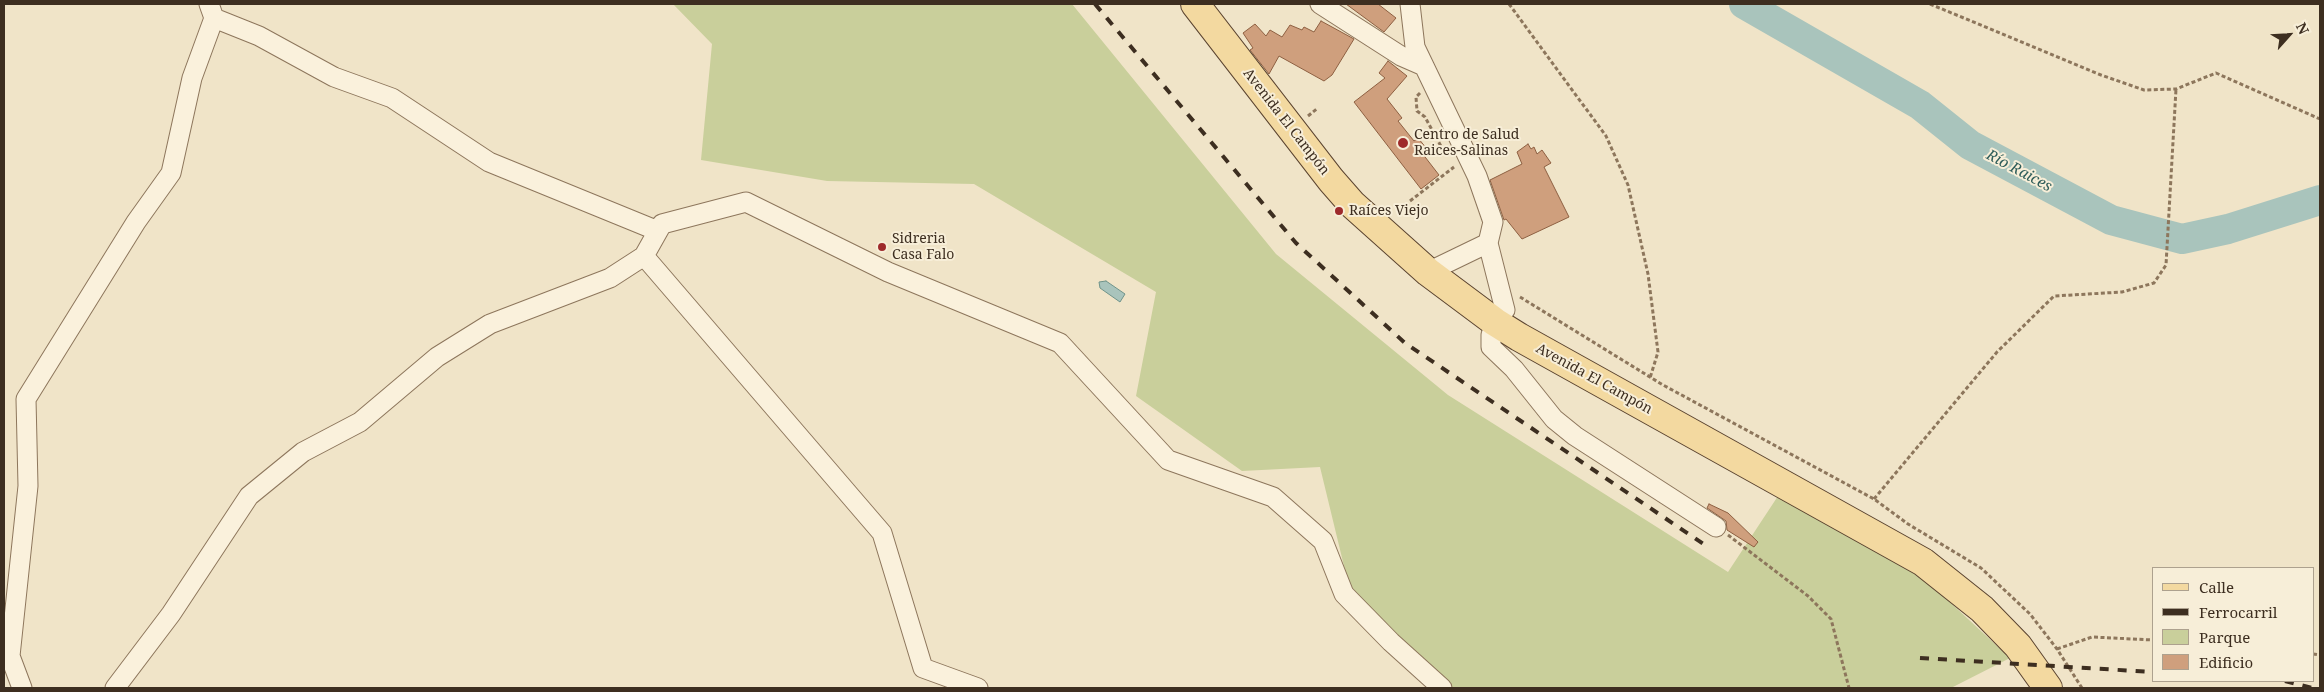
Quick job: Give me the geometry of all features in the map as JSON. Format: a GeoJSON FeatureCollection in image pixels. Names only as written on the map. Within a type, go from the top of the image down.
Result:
{"type":"FeatureCollection","features":[{"type":"Feature","properties":{"kind":"main road","name":"Avenida El Campón"},"geometry":{"type":"LineString","coordinates":[[1195,4],[1336,186],[1369,220],[1428,272],[1495,322],[1923,562],[1982,609],[2018,646],[2048,688]]}},
{"type":"Feature","properties":{"kind":"street"},"geometry":{"type":"LineString","coordinates":[[1320,4],[1400,56],[1424,66]]}},
{"type":"Feature","properties":{"kind":"street"},"geometry":{"type":"LineString","coordinates":[[1410,4],[1415,47],[1477,176],[1493,222],[1488,243],[1504,310],[1495,322],[1491,335],[1491,348],[1514,369],[1554,419],[1575,436],[1716,527]]}},
{"type":"Feature","properties":{"kind":"street"},"geometry":{"type":"LineString","coordinates":[[22,688],[10,656],[28,486],[26,399],[136,222],[171,173],[192,78],[211,11],[334,77],[392,98],[489,162],[658,231]]}},
{"type":"Feature","properties":{"kind":"street"},"geometry":{"type":"LineString","coordinates":[[115,688],[172,614],[249,496],[303,452],[360,422],[437,357],[490,324],[610,278],[644,256],[662,224],[746,202],[888,272],[1060,343],[1168,460],[1273,497],[1323,541],[1344,594],[1391,642],[1442,688]]}},
{"type":"Feature","properties":{"kind":"street"},"geometry":{"type":"LineString","coordinates":[[1428,272],[1488,243]]}},
{"type":"Feature","properties":{"kind":"street"},"geometry":{"type":"LineString","coordinates":[[644,256],[882,533],[923,668],[978,688]]}},
{"type":"Feature","properties":{"kind":"path"},"geometry":{"type":"LineString","coordinates":[[1509,4],[1606,136],[1628,185],[1648,274],[1657,342],[1658,352],[1650,378]]}},
{"type":"Feature","properties":{"kind":"path"},"geometry":{"type":"LineString","coordinates":[[1930,4],[2101,75],[2144,90],[2176,89],[2216,73],[2320,119]]}},
{"type":"Feature","properties":{"kind":"path"},"geometry":{"type":"LineString","coordinates":[[1874,499],[1997,352],[2054,296],[2122,292],[2154,283],[2166,265],[2176,89]]}},
{"type":"Feature","properties":{"kind":"path"},"geometry":{"type":"LineString","coordinates":[[1416,97],[1417,111],[1425,117],[1444,151]]}},
{"type":"Feature","properties":{"kind":"path"},"geometry":{"type":"LineString","coordinates":[[1310,115],[1318,108]]}},
{"type":"Feature","properties":{"kind":"path"},"geometry":{"type":"LineString","coordinates":[[1449,159],[1453,168]]}},
{"type":"Feature","properties":{"kind":"path"},"geometry":{"type":"LineString","coordinates":[[1410,201],[1458,164]]}},
{"type":"Feature","properties":{"kind":"path"},"geometry":{"type":"LineString","coordinates":[[1716,527],[1808,596],[1831,619],[1849,688]]}},
{"type":"Feature","properties":{"kind":"path"},"geometry":{"type":"LineString","coordinates":[[2057,649],[2092,637],[2152,640]]}},
{"type":"Feature","properties":{"kind":"green space"},"geometry":{"type":"Polygon","coordinates":[[[673,4],[1072,4],[1276,254],[1448,395],[1728,572],[1778,496],[1912,567],[2010,658],[1951,688],[1432,688],[1351,595],[1320,467],[1242,471],[1136,396],[1156,292],[974,184],[827,181],[701,160],[712,44],[673,4]]]}},
{"type":"Feature","properties":{"kind":"water"},"geometry":{"type":"Polygon","coordinates":[[[1106,281],[1125,294],[1120,302],[1100,288],[1099,282],[1106,281]]]}},
{"type":"Feature","properties":{"kind":"building"},"geometry":{"type":"Polygon","coordinates":[[[1346,4],[1378,4],[1396,18],[1384,32],[1346,4]]]}},
{"type":"Feature","properties":{"kind":"building"},"geometry":{"type":"Polygon","coordinates":[[[1321,21],[1354,39],[1332,75],[1324,81],[1279,56],[1269,74],[1250,50],[1253,48],[1243,33],[1255,24],[1266,36],[1270,30],[1282,37],[1290,25],[1302,30],[1304,27],[1314,32],[1321,21]]]}},
{"type":"Feature","properties":{"kind":"building"},"geometry":{"type":"Polygon","coordinates":[[[1388,61],[1407,76],[1387,99],[1402,118],[1398,121],[1414,141],[1418,138],[1427,149],[1422,153],[1439,175],[1421,189],[1354,102],[1385,78],[1379,73],[1388,61]]]}},
{"type":"Feature","properties":{"kind":"building"},"geometry":{"type":"Polygon","coordinates":[[[1528,144],[1531,149],[1534,147],[1537,154],[1542,150],[1551,163],[1544,167],[1569,217],[1522,239],[1506,219],[1504,220],[1490,180],[1522,164],[1517,152],[1528,144]]]}},
{"type":"Feature","properties":{"kind":"building"},"geometry":{"type":"Polygon","coordinates":[[[1709,504],[1728,513],[1758,542],[1754,547],[1727,530],[1726,521],[1707,508],[1709,504]]]}},
{"type":"Feature","properties":{"kind":"waterway","name":"Río Raices"},"geometry":{"type":"LineString","coordinates":[[1744,4],[1920,105],[1970,145],[2111,220],[2182,239],[2228,229],[2320,200]]}},
{"type":"Feature","properties":{"kind":"railway"},"geometry":{"type":"LineString","coordinates":[[1095,4],[1296,243],[1405,343],[1705,545]]}},
{"type":"Feature","properties":{"kind":"railway"},"geometry":{"type":"LineString","coordinates":[[1920,658],[2152,672]]}},
{"type":"Feature","properties":{"kind":"railway"},"geometry":{"type":"LineString","coordinates":[[2289,682],[2312,688]]}},
{"type":"Feature","properties":{"kind":"place","name":"Centro de Salud Raices-Salinas"},"geometry":{"type":"Point","coordinates":[1403,143]}},
{"type":"Feature","properties":{"kind":"place","name":"Raíces Viejo"},"geometry":{"type":"Point","coordinates":[1339,211]}},
{"type":"Feature","properties":{"kind":"place","name":"Sidreria Casa Falo"},"geometry":{"type":"Point","coordinates":[882,247]}}]}
